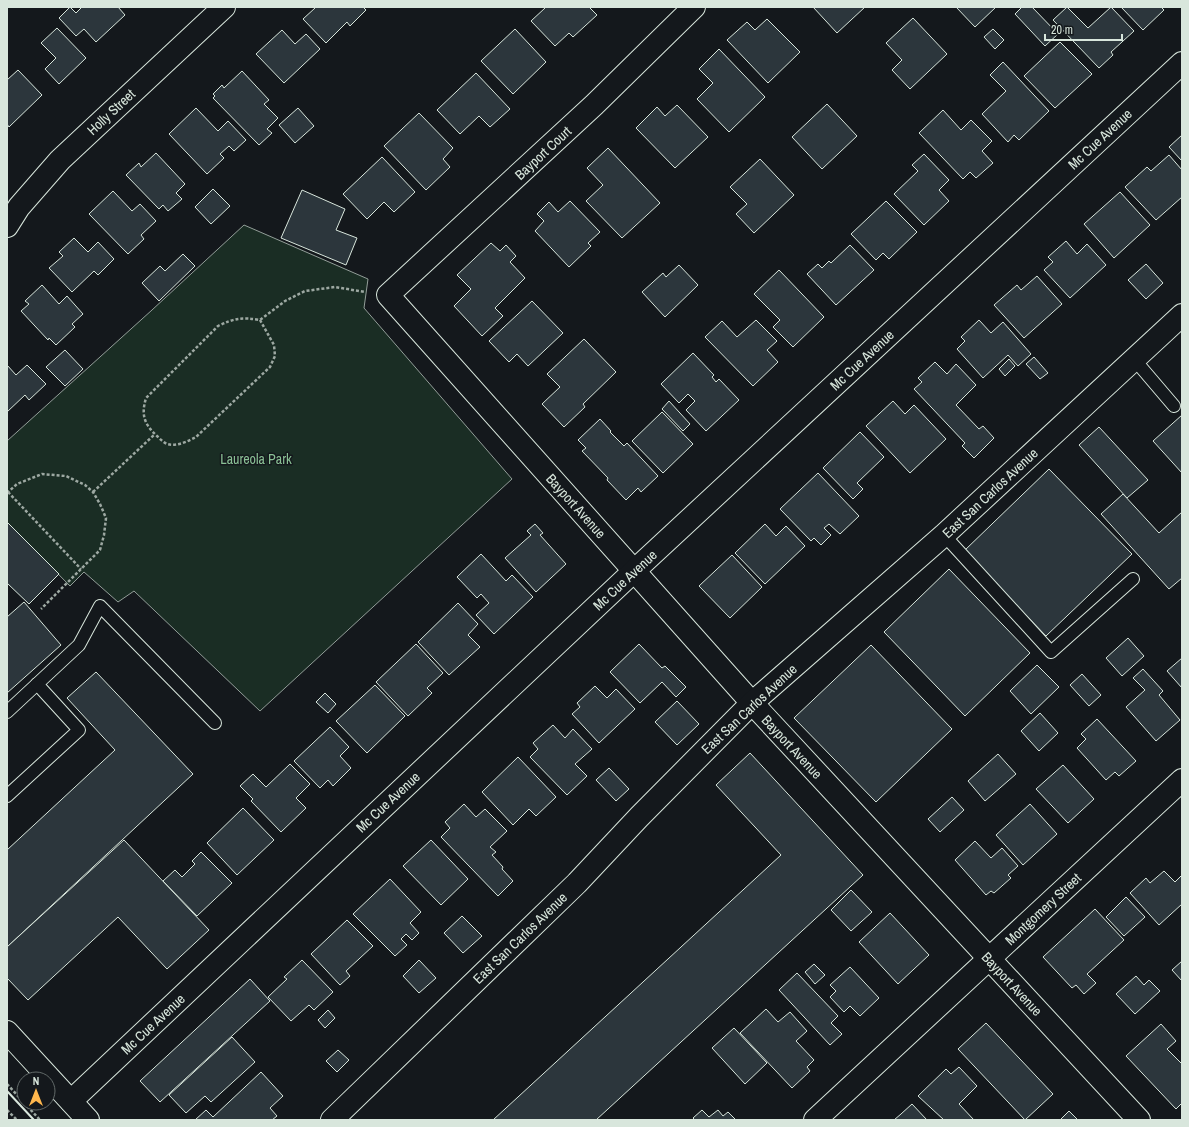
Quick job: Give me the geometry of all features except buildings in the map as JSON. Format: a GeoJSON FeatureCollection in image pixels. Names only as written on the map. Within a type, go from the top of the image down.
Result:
{"type":"FeatureCollection","features":[{"type":"Feature","properties":{"kind":"street","name":"Holly Street"},"geometry":{"type":"LineString","coordinates":[[7,226],[19,207],[60,160],[224,7]]}},
{"type":"Feature","properties":{"kind":"street","name":"Bayport Court"},"geometry":{"type":"LineString","coordinates":[[388,296],[594,105],[694,7]]}},
{"type":"Feature","properties":{"kind":"street","name":"Mc Cue Avenue"},"geometry":{"type":"LineString","coordinates":[[71,1101],[634,571],[1182,63]]}},
{"type":"Feature","properties":{"kind":"street","name":"Bayport Avenue"},"geometry":{"type":"LineString","coordinates":[[388,296],[752,703],[1139,1120]]}},
{"type":"Feature","properties":{"kind":"street","name":"East San Carlos Avenue"},"geometry":{"type":"LineString","coordinates":[[332,1120],[576,883],[752,703],[944,535],[1182,315]]}},
{"type":"Feature","properties":{"kind":"street","name":"Montgomery Street"},"geometry":{"type":"LineString","coordinates":[[815,1120],[1182,780]]}},
{"type":"Feature","properties":{"kind":"street"},"geometry":{"type":"LineString","coordinates":[[7,1032],[88,1120]]}},
{"type":"Feature","properties":{"kind":"lane"},"geometry":{"type":"LineString","coordinates":[[1134,359],[1174,406]]}},
{"type":"Feature","properties":{"kind":"lane"},"geometry":{"type":"LineString","coordinates":[[944,535],[1051,652],[1133,579]]}},
{"type":"Feature","properties":{"kind":"lane"},"geometry":{"type":"LineString","coordinates":[[7,712],[79,644],[100,606],[215,722]]}},
{"type":"Feature","properties":{"kind":"lane"},"geometry":{"type":"LineString","coordinates":[[7,796],[79,730],[37,684]]}},
{"type":"Feature","properties":{"kind":"path"},"geometry":{"type":"LineString","coordinates":[[260,320],[274,345],[275,356],[270,367],[196,437],[181,444],[168,444],[155,434],[144,419],[143,408],[146,398],[218,326],[230,320],[246,318],[260,320],[285,301],[305,291],[335,287],[388,296]]}},
{"type":"Feature","properties":{"kind":"path"},"geometry":{"type":"LineString","coordinates":[[92,492],[155,434]]}},
{"type":"Feature","properties":{"kind":"path"},"geometry":{"type":"LineString","coordinates":[[41,609],[81,570],[100,550],[106,518],[100,504],[92,492],[85,485],[66,476],[42,474],[17,484],[8,493],[81,570]]}},
{"type":"Feature","properties":{"kind":"path"},"geometry":{"type":"LineString","coordinates":[[7,1084],[40,1120]]}},
{"type":"Feature","properties":{"kind":"path"},"geometry":{"type":"LineString","coordinates":[[7,1110],[16,1120]]}},
{"type":"Feature","properties":{"kind":"green space","name":"Laureola Park"},"geometry":{"type":"Polygon","coordinates":[[[244,225],[368,279],[364,308],[512,479],[260,711],[134,591],[118,602],[84,572],[70,586],[7,522],[7,441],[244,225]]]}},
{"type":"Feature","properties":{"kind":"wall"},"geometry":{"type":"LineString","coordinates":[[7,1091],[34,1120]]}}]}
